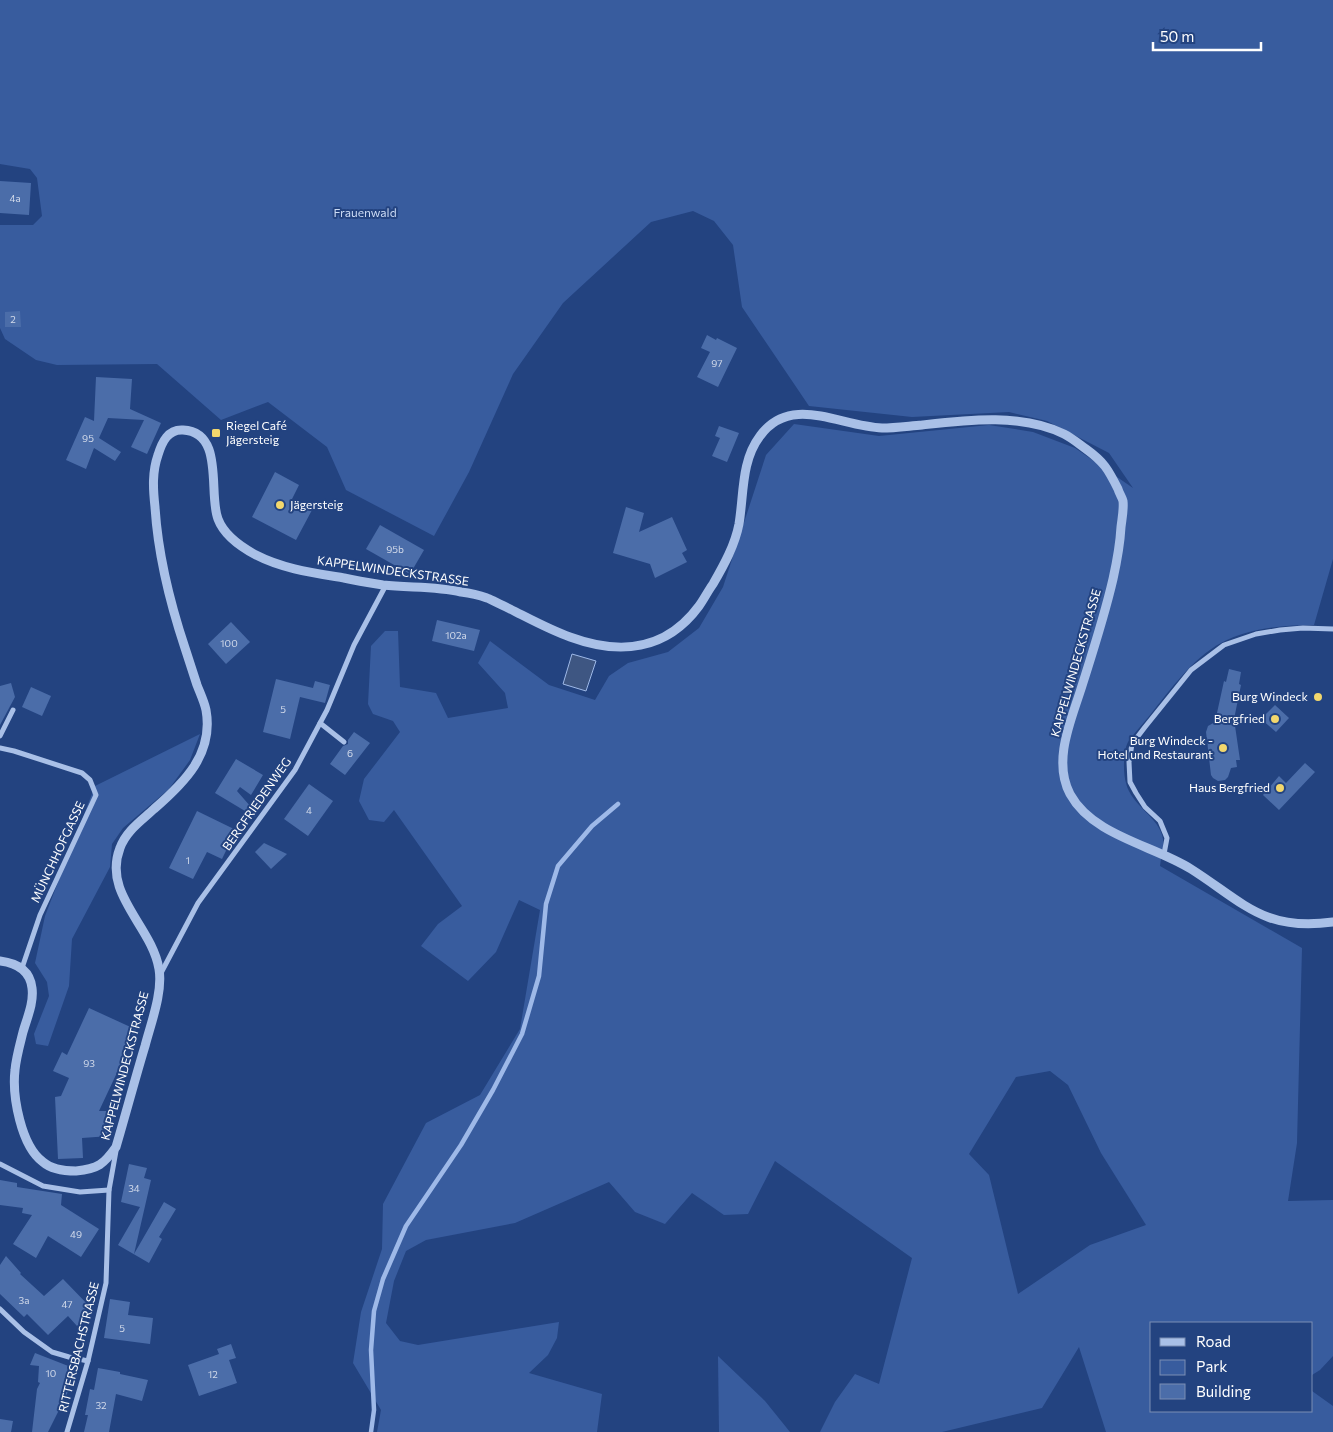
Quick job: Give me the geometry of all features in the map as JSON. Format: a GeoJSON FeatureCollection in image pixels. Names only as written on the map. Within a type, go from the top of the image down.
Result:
{"type":"FeatureCollection","features":[{"type":"Feature","properties":{"kind":"street","name":"KAPPELWINDECKSTRASSE"},"geometry":{"type":"LineString","coordinates":[[22,968],[29,976],[33,998],[22,1033],[15,1069],[14,1088],[25,1138],[34,1154],[44,1163],[58,1169],[74,1171],[93,1168],[105,1162],[116,1147],[151,1025],[160,974],[151,945],[121,895],[116,875],[117,855],[124,839],[135,826],[172,794],[195,767],[203,748],[207,729],[206,710],[172,604],[155,519],[154,469],[159,450],[165,439],[172,432],[183,430],[191,431],[204,440],[209,448],[213,462],[215,505],[218,519],[225,531],[245,549],[258,556],[286,567],[308,572],[386,585],[454,590],[488,598],[567,636],[603,647],[627,648],[650,642],[669,634],[686,621],[698,607],[719,574],[731,550],[738,527],[741,493],[748,462],[757,439],[770,424],[800,413],[862,426],[886,428],[979,419],[1007,420],[1038,425],[1062,433],[1091,452],[1107,467],[1123,500],[1120,545],[1104,619],[1068,726],[1063,754],[1064,777],[1071,797],[1091,819],[1118,835],[1164,854],[1189,867],[1254,912],[1287,923],[1327,924],[1333,922]]}},
{"type":"Feature","properties":{"kind":"street","name":"BERGFRIEDENWEG"},"geometry":{"type":"LineString","coordinates":[[160,974],[198,904],[295,770],[342,677],[354,645],[386,585]]}},
{"type":"Feature","properties":{"kind":"street"},"geometry":{"type":"LineString","coordinates":[[1164,854],[1167,838],[1160,820],[1145,807],[1130,782],[1129,762],[1132,744],[1191,670],[1224,645],[1247,637],[1280,630],[1303,628],[1333,629]]}},
{"type":"Feature","properties":{"kind":"street"},"geometry":{"type":"LineString","coordinates":[[0,736],[12,710]]}},
{"type":"Feature","properties":{"kind":"street"},"geometry":{"type":"LineString","coordinates":[[320,723],[344,742]]}},
{"type":"Feature","properties":{"kind":"street","name":"MÜNCHHOFGASSE"},"geometry":{"type":"LineString","coordinates":[[0,748],[82,773],[90,780],[96,795],[40,915],[22,968]]}},
{"type":"Feature","properties":{"kind":"street"},"geometry":{"type":"LineString","coordinates":[[0,961],[10,962],[22,968]]}},
{"type":"Feature","properties":{"kind":"street","name":"RITTERSBACHSTRASSE"},"geometry":{"type":"LineString","coordinates":[[67,1432],[88,1360],[106,1283],[110,1190],[116,1147]]}},
{"type":"Feature","properties":{"kind":"street"},"geometry":{"type":"LineString","coordinates":[[0,1164],[43,1186],[80,1192],[110,1190]]}},
{"type":"Feature","properties":{"kind":"street"},"geometry":{"type":"LineString","coordinates":[[0,1309],[24,1332],[52,1352],[88,1360]]}},
{"type":"Feature","properties":{"kind":"green space","name":"Frauenwald"},"geometry":{"type":"Polygon","coordinates":[[[0,0],[1333,0],[1333,559],[1314,625],[1279,627],[1255,631],[1232,638],[1211,649],[1174,685],[1130,739],[1125,751],[1124,768],[1125,779],[1133,798],[1161,831],[1163,849],[1160,866],[1302,948],[1297,1143],[1288,1201],[1333,1200],[1333,1356],[1320,1370],[1313,1374],[1313,1322],[1150,1322],[1150,1412],[1313,1412],[1313,1392],[1333,1406],[1333,1432],[1106,1432],[1079,1347],[1042,1408],[942,1432],[820,1432],[835,1402],[855,1374],[879,1384],[912,1258],[775,1161],[748,1214],[724,1215],[692,1193],[665,1224],[635,1212],[609,1182],[515,1223],[426,1240],[406,1251],[394,1281],[386,1323],[400,1341],[418,1345],[559,1322],[557,1338],[548,1355],[529,1373],[602,1394],[597,1432],[377,1432],[381,1410],[353,1363],[361,1312],[382,1249],[383,1204],[426,1123],[480,1095],[520,1029],[540,910],[519,900],[496,952],[468,981],[421,946],[438,924],[462,906],[394,810],[384,822],[369,820],[359,801],[364,779],[400,732],[393,721],[373,714],[368,704],[371,646],[385,631],[398,631],[400,687],[436,693],[448,718],[508,708],[505,693],[478,663],[490,641],[549,685],[595,700],[609,676],[628,663],[668,652],[699,628],[723,587],[766,455],[794,424],[879,436],[989,425],[1033,432],[1075,448],[1133,488],[1109,453],[1047,421],[1009,412],[912,417],[809,406],[742,307],[733,245],[714,221],[693,211],[651,222],[563,303],[513,374],[469,472],[434,536],[346,490],[327,447],[268,402],[221,420],[157,364],[57,365],[36,360],[5,339],[0,328],[0,225],[33,225],[42,216],[37,178],[30,169],[0,164],[0,0]],[[1050,1071],[1016,1077],[969,1154],[989,1175],[1018,1294],[1090,1245],[1146,1225],[1101,1153],[1068,1085],[1050,1071]]]}},
{"type":"Feature","properties":{"kind":"green space"},"geometry":{"type":"Polygon","coordinates":[[[200,734],[190,760],[169,789],[123,828],[112,844],[110,867],[72,939],[69,986],[48,1046],[36,1044],[34,1034],[49,996],[47,982],[35,963],[45,916],[95,786],[200,734]]]}},
{"type":"Feature","properties":{"kind":"green space"},"geometry":{"type":"Polygon","coordinates":[[[718,1356],[765,1401],[790,1432],[719,1432],[718,1356]]]}},
{"type":"Feature","properties":{"kind":"shaded area"},"geometry":{"type":"Polygon","coordinates":[[[572,654],[596,661],[586,691],[563,684],[572,654]]]}},
{"type":"Feature","properties":{"kind":"building"},"geometry":{"type":"Polygon","coordinates":[[[0,181],[31,183],[29,215],[0,213],[0,181]]]}},
{"type":"Feature","properties":{"kind":"building"},"geometry":{"type":"Polygon","coordinates":[[[20,311],[21,327],[5,327],[5,312],[20,311]]]}},
{"type":"Feature","properties":{"kind":"building"},"geometry":{"type":"Polygon","coordinates":[[[707,335],[737,348],[718,387],[697,377],[710,352],[701,348],[707,335]]]}},
{"type":"Feature","properties":{"kind":"building"},"geometry":{"type":"Polygon","coordinates":[[[96,377],[132,379],[130,409],[161,423],[147,454],[131,447],[144,420],[108,418],[99,438],[121,452],[115,461],[94,448],[86,469],[66,460],[85,417],[94,421],[96,377]]]}},
{"type":"Feature","properties":{"kind":"building"},"geometry":{"type":"Polygon","coordinates":[[[719,426],[739,433],[727,462],[712,456],[720,438],[715,436],[719,426]]]}},
{"type":"Feature","properties":{"kind":"building","name":"Jägersteig"},"geometry":{"type":"Polygon","coordinates":[[[275,472],[299,485],[292,499],[312,510],[296,540],[252,517],[275,472]]]}},
{"type":"Feature","properties":{"kind":"building"},"geometry":{"type":"Polygon","coordinates":[[[626,507],[644,513],[639,532],[672,517],[687,550],[682,553],[687,562],[655,578],[650,564],[613,553],[626,507]]]}},
{"type":"Feature","properties":{"kind":"building"},"geometry":{"type":"Polygon","coordinates":[[[380,525],[424,550],[410,574],[366,549],[380,525]]]}},
{"type":"Feature","properties":{"kind":"building"},"geometry":{"type":"Polygon","coordinates":[[[437,620],[480,630],[474,651],[432,641],[437,620]]]}},
{"type":"Feature","properties":{"kind":"building"},"geometry":{"type":"Polygon","coordinates":[[[231,622],[250,642],[226,664],[208,644],[231,622]]]}},
{"type":"Feature","properties":{"kind":"building","name":"Burg Windeck - Hotel und Restaurant"},"geometry":{"type":"Polygon","coordinates":[[[1229,669],[1241,672],[1239,684],[1241,685],[1234,719],[1240,760],[1236,760],[1237,767],[1231,768],[1225,780],[1218,781],[1211,775],[1206,732],[1208,726],[1215,722],[1224,681],[1226,682],[1229,669]]]}},
{"type":"Feature","properties":{"kind":"building"},"geometry":{"type":"Polygon","coordinates":[[[276,679],[313,688],[315,681],[330,685],[325,703],[300,697],[290,739],[263,732],[276,679]]]}},
{"type":"Feature","properties":{"kind":"building"},"geometry":{"type":"Polygon","coordinates":[[[11,683],[15,697],[0,725],[0,686],[11,683]]]}},
{"type":"Feature","properties":{"kind":"building"},"geometry":{"type":"Polygon","coordinates":[[[31,687],[51,696],[42,716],[22,707],[31,687]]]}},
{"type":"Feature","properties":{"kind":"building","name":"Bergfried"},"geometry":{"type":"Polygon","coordinates":[[[1275,705],[1289,718],[1276,732],[1261,719],[1275,705]]]}},
{"type":"Feature","properties":{"kind":"building"},"geometry":{"type":"Polygon","coordinates":[[[354,732],[370,743],[345,775],[330,764],[343,746],[348,744],[348,740],[354,732]]]}},
{"type":"Feature","properties":{"kind":"building"},"geometry":{"type":"Polygon","coordinates":[[[236,759],[263,775],[251,795],[240,787],[237,791],[257,814],[255,817],[215,793],[236,759]]]}},
{"type":"Feature","properties":{"kind":"building","name":"Haus Bergfried"},"geometry":{"type":"Polygon","coordinates":[[[1305,763],[1315,772],[1279,810],[1263,795],[1279,776],[1286,783],[1305,763]]]}},
{"type":"Feature","properties":{"kind":"building"},"geometry":{"type":"Polygon","coordinates":[[[309,784],[333,801],[308,836],[284,819],[309,784]]]}},
{"type":"Feature","properties":{"kind":"building"},"geometry":{"type":"Polygon","coordinates":[[[197,811],[236,830],[222,859],[207,852],[193,879],[169,868],[197,811]]]}},
{"type":"Feature","properties":{"kind":"building"},"geometry":{"type":"Polygon","coordinates":[[[264,843],[287,854],[271,869],[255,852],[264,843]]]}},
{"type":"Feature","properties":{"kind":"building"},"geometry":{"type":"Polygon","coordinates":[[[89,1008],[137,1030],[99,1111],[109,1111],[110,1136],[82,1138],[83,1158],[58,1159],[55,1097],[61,1096],[69,1078],[53,1071],[62,1052],[67,1055],[89,1008]]]}},
{"type":"Feature","properties":{"kind":"building"},"geometry":{"type":"Polygon","coordinates":[[[129,1164],[147,1168],[144,1178],[151,1180],[134,1254],[164,1202],[176,1209],[159,1237],[162,1239],[149,1263],[118,1245],[140,1207],[121,1202],[129,1164]]]}},
{"type":"Feature","properties":{"kind":"building"},"geometry":{"type":"Polygon","coordinates":[[[0,1180],[17,1183],[17,1187],[62,1194],[61,1205],[99,1229],[81,1257],[48,1236],[36,1258],[13,1244],[32,1215],[22,1213],[23,1208],[0,1205],[0,1180]]]}},
{"type":"Feature","properties":{"kind":"building"},"geometry":{"type":"Polygon","coordinates":[[[6,1256],[20,1274],[44,1296],[63,1279],[93,1310],[77,1326],[68,1316],[48,1335],[27,1314],[24,1317],[0,1294],[0,1265],[6,1256]]]}},
{"type":"Feature","properties":{"kind":"building"},"geometry":{"type":"Polygon","coordinates":[[[110,1299],[130,1302],[128,1315],[153,1318],[150,1344],[104,1338],[110,1299]]]}},
{"type":"Feature","properties":{"kind":"building"},"geometry":{"type":"Polygon","coordinates":[[[231,1344],[236,1358],[229,1360],[237,1383],[199,1396],[188,1365],[219,1354],[217,1349],[231,1344]]]}},
{"type":"Feature","properties":{"kind":"building"},"geometry":{"type":"Polygon","coordinates":[[[35,1353],[76,1369],[67,1394],[48,1432],[32,1432],[37,1389],[40,1383],[38,1382],[39,1366],[30,1365],[35,1353]]]}},
{"type":"Feature","properties":{"kind":"building"},"geometry":{"type":"Polygon","coordinates":[[[98,1368],[148,1380],[142,1401],[116,1394],[109,1432],[84,1432],[88,1415],[85,1415],[90,1389],[94,1390],[98,1368]]]}},
{"type":"Feature","properties":{"kind":"building"},"geometry":{"type":"Polygon","coordinates":[[[0,1419],[13,1421],[11,1432],[0,1432],[0,1419]]]}},
{"type":"Feature","properties":{"kind":"waterway"},"geometry":{"type":"LineString","coordinates":[[371,1432],[374,1410],[371,1350],[374,1311],[383,1279],[406,1226],[461,1145],[493,1090],[522,1034],[539,976],[546,904],[558,866],[592,826],[618,804]]}},
{"type":"Feature","properties":{"kind":"place","name":"Riegel Café Jägersteig"},"geometry":{"type":"Point","coordinates":[216,433]}},
{"type":"Feature","properties":{"kind":"place","name":"Jägersteig"},"geometry":{"type":"Point","coordinates":[280,505]}},
{"type":"Feature","properties":{"kind":"place","name":"Burg Windeck"},"geometry":{"type":"Point","coordinates":[1318,697]}},
{"type":"Feature","properties":{"kind":"place","name":"Bergfried"},"geometry":{"type":"Point","coordinates":[1275,719]}},
{"type":"Feature","properties":{"kind":"place","name":"Burg Windeck - Hotel und Restaurant"},"geometry":{"type":"Point","coordinates":[1223,748]}},
{"type":"Feature","properties":{"kind":"place","name":"Haus Bergfried"},"geometry":{"type":"Point","coordinates":[1280,788]}}]}
